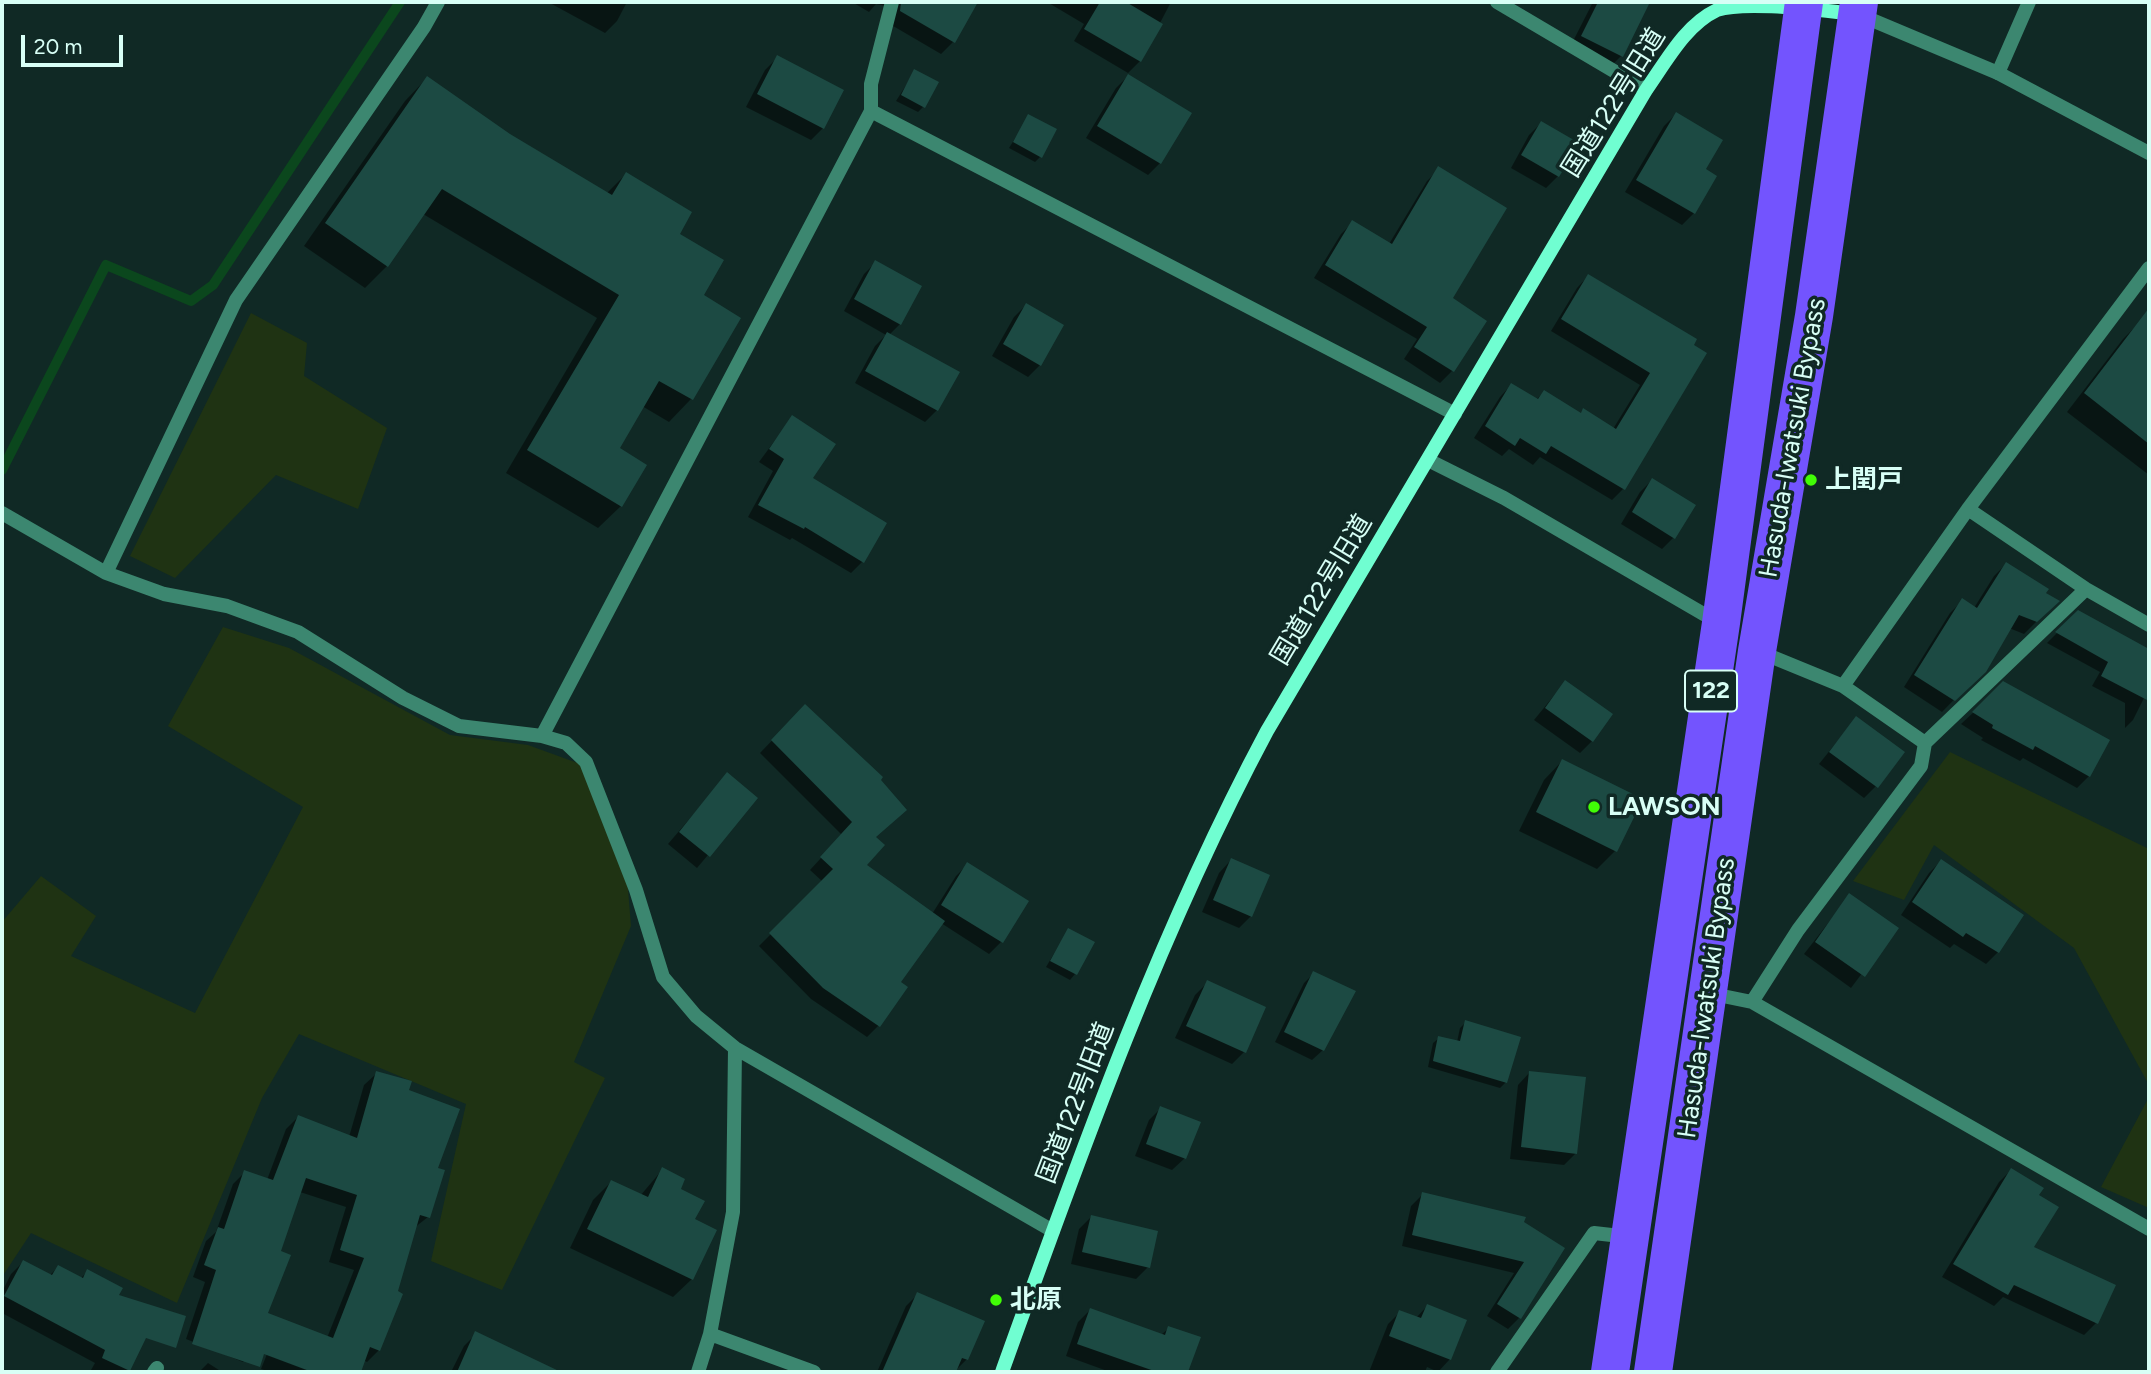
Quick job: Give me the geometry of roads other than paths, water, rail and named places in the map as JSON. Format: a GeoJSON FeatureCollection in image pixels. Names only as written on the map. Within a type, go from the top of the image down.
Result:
{"type":"FeatureCollection","features":[{"type":"Feature","properties":{"kind":"highway","name":"Hasuda-Iwatsuki Bypass"},"geometry":{"type":"LineString","coordinates":[[1610,1372],[1720,623],[1804,5]]}},
{"type":"Feature","properties":{"kind":"highway","name":"Hasuda-Iwatsuki Bypass"},"geometry":{"type":"LineString","coordinates":[[1653,1372],[1757,651],[1814,316],[1858,8]]}},
{"type":"Feature","properties":{"kind":"street"},"geometry":{"type":"LineString","coordinates":[[106,573],[236,300],[424,27],[438,2]]}},
{"type":"Feature","properties":{"kind":"street"},"geometry":{"type":"LineString","coordinates":[[542,736],[872,111],[871,84],[892,2]]}},
{"type":"Feature","properties":{"kind":"street"},"geometry":{"type":"LineString","coordinates":[[1497,2],[1646,90]]}},
{"type":"Feature","properties":{"kind":"street"},"geometry":{"type":"LineString","coordinates":[[1998,73],[2029,2]]}},
{"type":"Feature","properties":{"kind":"street","name":"国道122号旧道"},"geometry":{"type":"LineString","coordinates":[[1002,1372],[1053,1231],[1166,939],[1220,820],[1267,731],[1646,90],[1686,33],[1717,5],[1858,8]]}},
{"type":"Feature","properties":{"kind":"street"},"geometry":{"type":"LineString","coordinates":[[1858,8],[1998,73],[2149,153]]}},
{"type":"Feature","properties":{"kind":"street"},"geometry":{"type":"LineString","coordinates":[[872,111],[1455,414]]}},
{"type":"Feature","properties":{"kind":"street"},"geometry":{"type":"LineString","coordinates":[[1843,686],[1968,509],[2149,268]]}},
{"type":"Feature","properties":{"kind":"street"},"geometry":{"type":"LineString","coordinates":[[1428,460],[1504,498],[1720,623]]}},
{"type":"Feature","properties":{"kind":"street"},"geometry":{"type":"LineString","coordinates":[[1968,509],[2086,589],[2149,625]]}},
{"type":"Feature","properties":{"kind":"street"},"geometry":{"type":"LineString","coordinates":[[2,513],[106,573],[164,594],[226,606],[298,632],[403,698],[459,726],[542,736],[566,743],[586,762],[636,890],[663,977],[696,1016],[735,1048],[1053,1231]]}},
{"type":"Feature","properties":{"kind":"street"},"geometry":{"type":"LineString","coordinates":[[1752,1002],[1798,930],[1920,766],[1925,743],[2086,589]]}},
{"type":"Feature","properties":{"kind":"street"},"geometry":{"type":"LineString","coordinates":[[1757,651],[1843,686],[1925,743]]}},
{"type":"Feature","properties":{"kind":"street"},"geometry":{"type":"LineString","coordinates":[[1708,993],[1752,1002],[2149,1229]]}},
{"type":"Feature","properties":{"kind":"street"},"geometry":{"type":"LineString","coordinates":[[698,1372],[710,1334],[733,1212],[735,1048]]}},
{"type":"Feature","properties":{"kind":"street"},"geometry":{"type":"LineString","coordinates":[[1497,1372],[1594,1233],[1631,1237]]}},
{"type":"Feature","properties":{"kind":"street"},"geometry":{"type":"LineString","coordinates":[[710,1334],[814,1372]]}},
{"type":"Feature","properties":{"kind":"waterway"},"geometry":{"type":"LineString","coordinates":[[2,470],[106,265],[191,301],[213,285],[400,2]]}},
{"type":"Feature","properties":{"kind":"place","name":"上閏戸"},"geometry":{"type":"Point","coordinates":[1811,480]}},
{"type":"Feature","properties":{"kind":"place","name":"LAWSON"},"geometry":{"type":"Point","coordinates":[1594,807]}},
{"type":"Feature","properties":{"kind":"place","name":"北原"},"geometry":{"type":"Point","coordinates":[996,1300]}}]}
